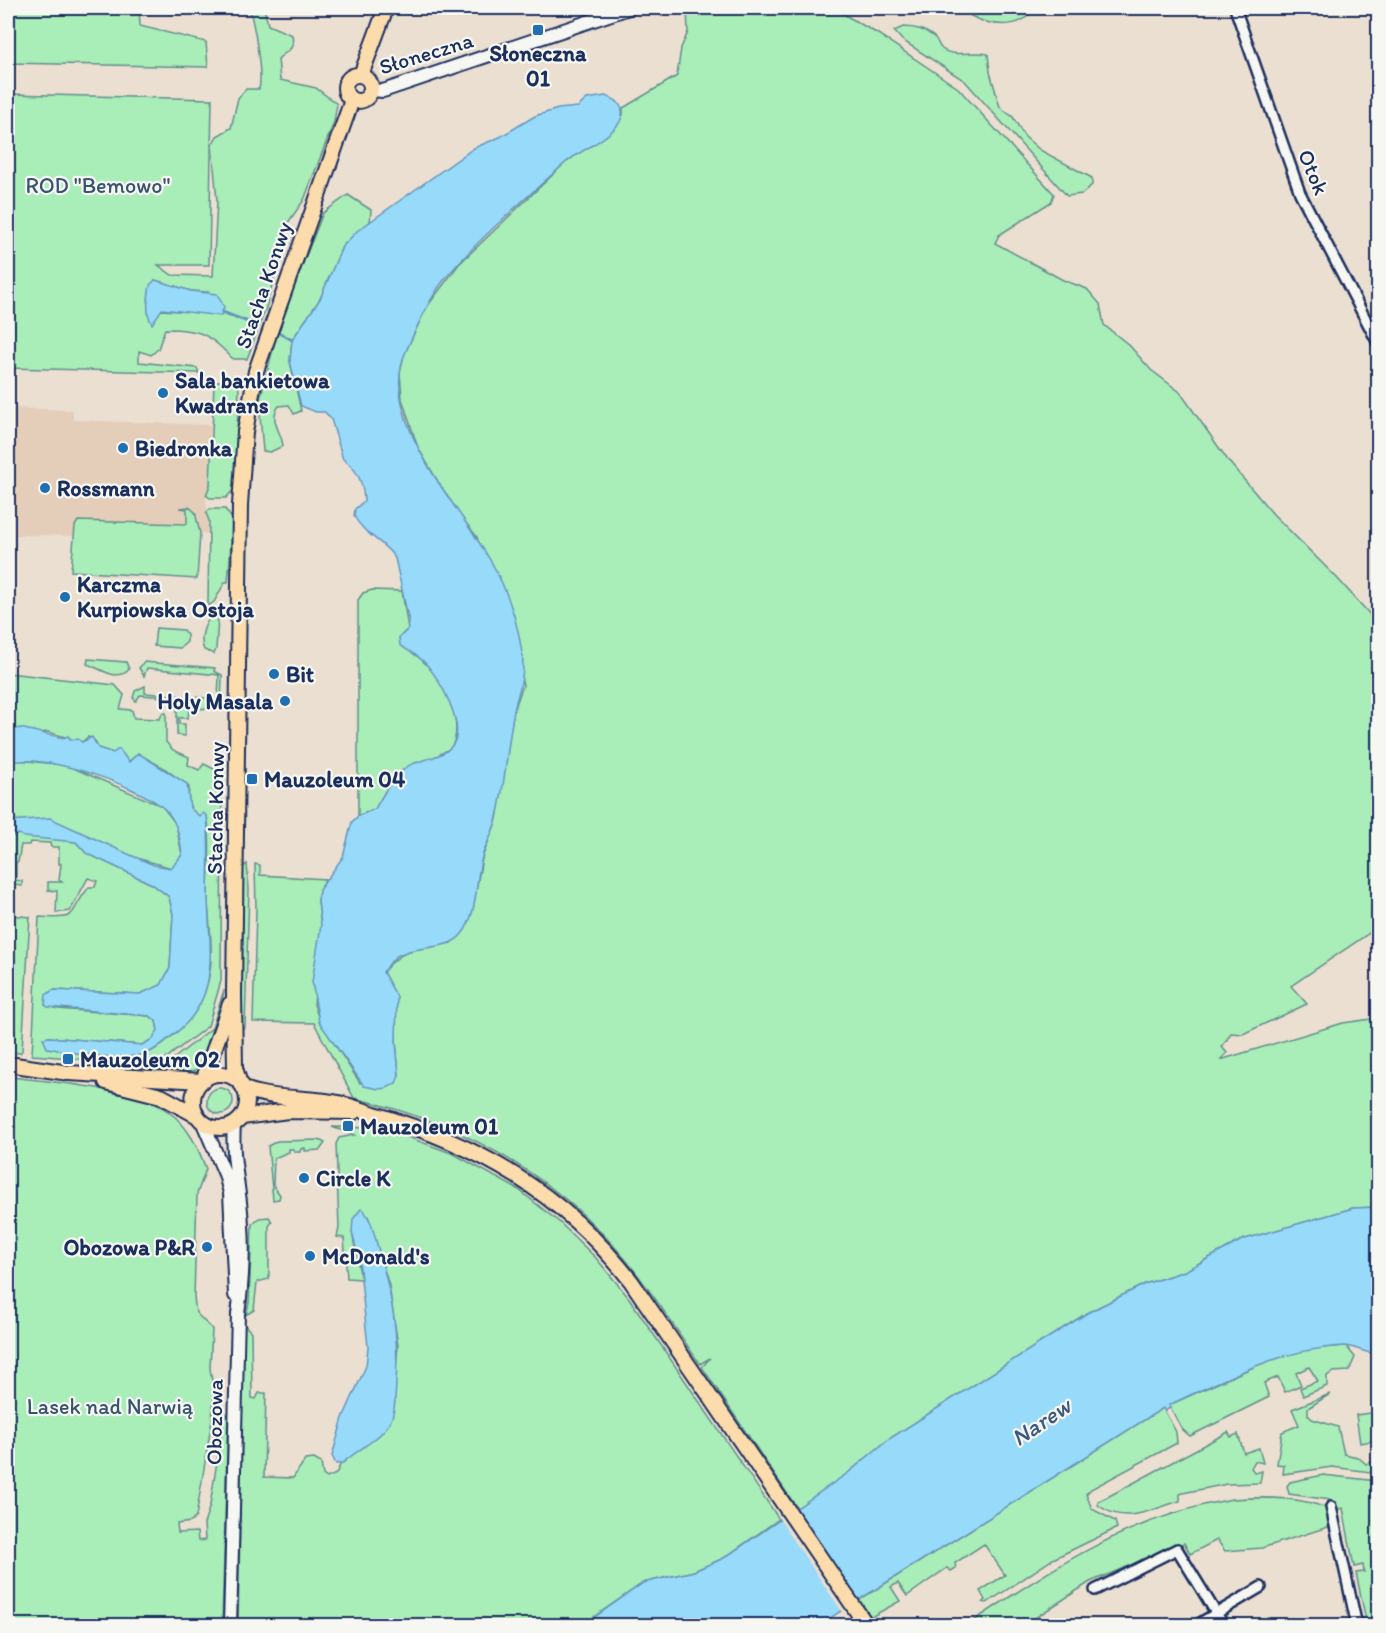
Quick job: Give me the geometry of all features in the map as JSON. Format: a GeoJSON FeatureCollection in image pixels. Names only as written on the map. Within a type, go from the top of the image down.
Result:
{"type":"FeatureCollection","features":[{"type":"Feature","properties":{"kind":"main road"},"geometry":{"type":"LineString","coordinates":[[361,75],[386,8]]}},
{"type":"Feature","properties":{"kind":"main road"},"geometry":{"type":"LineString","coordinates":[[361,75],[366,78],[371,90],[361,101],[352,100],[344,90],[350,77],[361,75]]}},
{"type":"Feature","properties":{"kind":"main road","name":"Stacha Konwy"},"geometry":{"type":"LineString","coordinates":[[242,1085],[236,1068],[234,994],[238,638],[245,432],[263,346],[352,100]]}},
{"type":"Feature","properties":{"kind":"main road","name":"Stacha Konwy"},"geometry":{"type":"LineString","coordinates":[[203,1080],[234,994]]}},
{"type":"Feature","properties":{"kind":"main road"},"geometry":{"type":"LineString","coordinates":[[8,1064],[69,1073],[152,1093],[215,1128],[288,1111],[371,1113]]}},
{"type":"Feature","properties":{"kind":"main road"},"geometry":{"type":"LineString","coordinates":[[69,1073],[203,1080],[222,1074],[267,1095],[337,1103],[423,1129],[484,1155],[530,1184],[565,1211],[618,1265],[698,1377],[867,1626]]}},
{"type":"Feature","properties":{"kind":"main road"},"geometry":{"type":"LineString","coordinates":[[200,1119],[192,1098],[203,1080]]}},
{"type":"Feature","properties":{"kind":"main road"},"geometry":{"type":"LineString","coordinates":[[238,1121],[247,1106],[242,1085]]}},
{"type":"Feature","properties":{"kind":"street","name":"Słoneczna"},"geometry":{"type":"LineString","coordinates":[[371,90],[383,91],[629,8]]}},
{"type":"Feature","properties":{"kind":"street","name":"Otok"},"geometry":{"type":"LineString","coordinates":[[1235,8],[1300,193],[1378,343]]}},
{"type":"Feature","properties":{"kind":"street","name":"Obozowa"},"geometry":{"type":"LineString","coordinates":[[200,1119],[225,1174],[230,1193],[233,1274],[238,1314]]}},
{"type":"Feature","properties":{"kind":"street","name":"Obozowa"},"geometry":{"type":"LineString","coordinates":[[230,1626],[238,1314],[243,1276],[242,1226],[233,1155],[238,1121]]}},
{"type":"Feature","properties":{"kind":"street"},"geometry":{"type":"LineString","coordinates":[[1331,1507],[1357,1626]]}},
{"type":"Feature","properties":{"kind":"street"},"geometry":{"type":"LineString","coordinates":[[1095,1590],[1177,1549],[1224,1626]]}},
{"type":"Feature","properties":{"kind":"street"},"geometry":{"type":"LineString","coordinates":[[1195,1626],[1261,1587]]}},
{"type":"Feature","properties":{"kind":"shaded area"},"geometry":{"type":"Polygon","coordinates":[[[10,408],[73,410],[73,420],[211,425],[210,485],[206,495],[209,534],[75,526],[74,536],[15,535],[15,510],[8,503],[10,408]]]}},
{"type":"Feature","properties":{"kind":"green space"},"geometry":{"type":"Polygon","coordinates":[[[8,8],[139,8],[140,26],[206,42],[208,67],[8,63],[8,8]]]}},
{"type":"Feature","properties":{"kind":"green space","name":"ROD \"Bemowo\""},"geometry":{"type":"Polygon","coordinates":[[[249,8],[264,8],[268,25],[292,35],[292,47],[278,59],[280,80],[316,88],[337,104],[334,122],[304,200],[287,224],[267,305],[247,359],[233,359],[217,344],[196,332],[165,329],[158,349],[151,355],[139,351],[139,362],[197,368],[199,373],[8,368],[8,94],[212,99],[209,265],[158,265],[172,275],[213,276],[217,201],[212,145],[217,136],[231,128],[238,98],[246,89],[259,89],[260,82],[259,61],[249,8]],[[155,280],[159,310],[181,311],[208,292],[191,291],[155,280]]]}},
{"type":"Feature","properties":{"kind":"green space"},"geometry":{"type":"Polygon","coordinates":[[[687,8],[833,8],[878,34],[958,88],[1054,194],[1051,202],[999,235],[995,243],[1063,280],[1087,289],[1100,304],[1104,325],[1129,345],[1151,370],[1180,392],[1229,462],[1273,514],[1374,619],[1378,629],[1378,927],[1291,986],[1307,1004],[1243,1034],[1231,1033],[1222,1047],[1227,1053],[1220,1060],[1343,1023],[1378,1018],[1378,1207],[1353,1208],[1242,1240],[1185,1271],[1145,1284],[1087,1313],[889,1439],[848,1473],[797,1508],[702,1367],[710,1358],[700,1364],[626,1260],[569,1202],[504,1156],[469,1138],[432,1122],[354,1098],[314,1023],[253,1022],[255,864],[260,865],[260,875],[325,879],[318,900],[321,925],[314,1005],[320,1022],[360,1083],[399,1076],[396,997],[383,972],[405,953],[451,943],[473,908],[482,858],[497,819],[513,713],[523,685],[477,537],[450,502],[418,448],[402,399],[400,372],[404,355],[426,308],[459,264],[566,162],[602,138],[623,115],[623,108],[677,76],[681,48],[688,32],[687,8]]]}},
{"type":"Feature","properties":{"kind":"green space"},"geometry":{"type":"Polygon","coordinates":[[[974,8],[1033,8],[1022,20],[996,24],[971,16],[974,8]]]}},
{"type":"Feature","properties":{"kind":"green space"},"geometry":{"type":"Polygon","coordinates":[[[903,27],[927,32],[947,52],[988,54],[990,72],[1000,107],[1013,117],[1024,136],[1040,150],[1092,178],[1092,185],[1082,194],[1067,196],[965,81],[902,40],[894,31],[903,27]]]}},
{"type":"Feature","properties":{"kind":"green space"},"geometry":{"type":"Polygon","coordinates":[[[348,195],[371,210],[370,222],[342,247],[320,299],[292,340],[290,361],[301,411],[294,414],[289,405],[279,406],[275,421],[283,446],[270,452],[263,451],[259,403],[280,322],[323,213],[348,195]]]}},
{"type":"Feature","properties":{"kind":"green space"},"geometry":{"type":"Polygon","coordinates":[[[232,376],[237,380],[239,390],[234,489],[226,498],[210,498],[206,495],[210,485],[214,383],[232,376]]]}},
{"type":"Feature","properties":{"kind":"green space"},"geometry":{"type":"Polygon","coordinates":[[[189,507],[195,512],[200,533],[197,579],[71,571],[75,526],[78,521],[187,524],[187,509],[180,508],[189,507]]]}},
{"type":"Feature","properties":{"kind":"green space"},"geometry":{"type":"Polygon","coordinates":[[[210,509],[225,509],[233,520],[228,582],[225,582],[214,602],[208,606],[209,521],[206,513],[210,509]]]}},
{"type":"Feature","properties":{"kind":"green space"},"geometry":{"type":"Polygon","coordinates":[[[372,590],[402,591],[408,629],[399,638],[438,678],[450,701],[456,726],[451,748],[390,783],[375,809],[358,816],[358,600],[363,593],[372,590]]]}},
{"type":"Feature","properties":{"kind":"green space"},"geometry":{"type":"Polygon","coordinates":[[[214,614],[218,619],[214,654],[204,650],[202,635],[210,617],[214,614]]]}},
{"type":"Feature","properties":{"kind":"green space"},"geometry":{"type":"Polygon","coordinates":[[[156,628],[183,630],[187,635],[187,642],[180,648],[154,646],[156,628]]]}},
{"type":"Feature","properties":{"kind":"green space"},"geometry":{"type":"Polygon","coordinates":[[[88,659],[126,662],[129,669],[119,675],[114,675],[87,664],[88,659]]]}},
{"type":"Feature","properties":{"kind":"green space"},"geometry":{"type":"Polygon","coordinates":[[[144,662],[215,668],[214,671],[222,675],[221,708],[189,709],[188,718],[179,718],[179,724],[185,724],[185,736],[177,735],[177,698],[140,695],[136,701],[133,698],[135,691],[145,686],[145,693],[218,699],[219,675],[147,668],[144,676],[139,668],[144,662]]]}},
{"type":"Feature","properties":{"kind":"green space"},"geometry":{"type":"Polygon","coordinates":[[[8,673],[115,685],[124,695],[120,709],[132,710],[134,718],[160,719],[162,713],[166,713],[166,742],[173,750],[189,757],[188,765],[199,770],[204,764],[222,773],[221,981],[208,1026],[161,1062],[133,1068],[72,1058],[32,1055],[39,917],[62,918],[72,914],[82,896],[89,887],[95,887],[97,881],[88,878],[70,911],[56,913],[57,891],[48,890],[48,882],[62,882],[59,880],[61,864],[59,864],[59,847],[51,847],[50,843],[30,842],[29,845],[21,845],[18,862],[16,862],[16,878],[13,880],[22,881],[22,886],[13,885],[11,915],[30,917],[22,1051],[20,1053],[8,1052],[10,1040],[8,1003],[12,1003],[11,989],[8,988],[8,837],[19,834],[76,842],[86,853],[152,884],[169,897],[173,914],[170,968],[161,985],[140,994],[53,990],[45,1005],[58,1009],[150,1016],[156,1021],[158,1030],[153,1039],[142,1045],[49,1037],[47,1048],[128,1054],[147,1053],[155,1049],[175,1034],[196,1010],[208,981],[211,952],[208,897],[210,846],[207,816],[200,817],[191,808],[189,787],[164,768],[138,754],[128,762],[119,749],[113,753],[98,748],[95,741],[88,737],[82,742],[48,732],[8,737],[8,673]]]}},
{"type":"Feature","properties":{"kind":"green space"},"geometry":{"type":"Polygon","coordinates":[[[18,760],[66,765],[162,806],[176,824],[182,855],[172,868],[8,822],[8,763],[18,760]]]}},
{"type":"Feature","properties":{"kind":"green space"},"geometry":{"type":"Polygon","coordinates":[[[247,864],[249,889],[245,1027],[242,1029],[243,867],[247,864]]]}},
{"type":"Feature","properties":{"kind":"green space"},"geometry":{"type":"Polygon","coordinates":[[[224,990],[220,1015],[201,1067],[189,1073],[162,1073],[162,1068],[212,1028],[224,990]]]}},
{"type":"Feature","properties":{"kind":"green space","name":"Lasek nad Narwią"},"geometry":{"type":"Polygon","coordinates":[[[8,1072],[12,1077],[94,1087],[137,1097],[155,1104],[169,1112],[182,1124],[196,1145],[203,1161],[206,1169],[197,1194],[194,1297],[196,1313],[212,1329],[210,1368],[214,1393],[212,1420],[196,1517],[191,1522],[177,1524],[178,1533],[197,1532],[198,1541],[205,1540],[204,1524],[210,1505],[224,1418],[228,1413],[222,1625],[8,1625],[8,1072]]]}},
{"type":"Feature","properties":{"kind":"green space"},"geometry":{"type":"Polygon","coordinates":[[[220,1088],[229,1092],[233,1101],[229,1110],[220,1114],[211,1110],[207,1101],[211,1092],[220,1088]]]}},
{"type":"Feature","properties":{"kind":"green space"},"geometry":{"type":"Polygon","coordinates":[[[332,1127],[383,1128],[454,1154],[519,1190],[559,1222],[596,1258],[629,1298],[779,1519],[724,1558],[694,1571],[643,1583],[582,1625],[238,1625],[244,1324],[251,1332],[252,1398],[256,1399],[259,1393],[266,1393],[264,1477],[293,1478],[305,1460],[314,1459],[321,1463],[323,1475],[327,1478],[336,1474],[340,1465],[378,1436],[391,1420],[398,1346],[389,1286],[368,1216],[352,1232],[361,1279],[347,1278],[344,1238],[337,1237],[339,1228],[336,1144],[339,1138],[354,1135],[332,1127]]]}},
{"type":"Feature","properties":{"kind":"green space"},"geometry":{"type":"Polygon","coordinates":[[[319,1140],[325,1143],[320,1150],[305,1151],[305,1148],[300,1152],[294,1152],[293,1149],[289,1149],[289,1152],[274,1158],[273,1185],[280,1195],[279,1199],[273,1200],[268,1146],[277,1141],[319,1140]]]}},
{"type":"Feature","properties":{"kind":"green space"},"geometry":{"type":"Polygon","coordinates":[[[269,1217],[272,1222],[269,1226],[269,1279],[257,1282],[254,1310],[246,1315],[249,1303],[252,1224],[259,1218],[269,1217]]]}},
{"type":"Feature","properties":{"kind":"green space"},"geometry":{"type":"Polygon","coordinates":[[[1346,1346],[1355,1357],[1349,1371],[1333,1372],[1327,1376],[1327,1386],[1303,1396],[1300,1388],[1318,1381],[1309,1367],[1296,1373],[1301,1385],[1285,1392],[1278,1377],[1264,1383],[1269,1397],[1190,1436],[1182,1429],[1169,1405],[1280,1355],[1307,1349],[1346,1346]]]}},
{"type":"Feature","properties":{"kind":"green space"},"geometry":{"type":"Polygon","coordinates":[[[1330,1394],[1308,1408],[1308,1415],[1312,1419],[1338,1427],[1344,1454],[1358,1457],[1366,1464],[1378,1460],[1378,1473],[1332,1467],[1283,1474],[1284,1465],[1277,1464],[1282,1432],[1299,1425],[1292,1409],[1330,1394]]]}},
{"type":"Feature","properties":{"kind":"green space"},"geometry":{"type":"Polygon","coordinates":[[[1163,1408],[1176,1432],[1177,1443],[1091,1489],[1086,1494],[1092,1509],[1115,1521],[1117,1528],[1053,1559],[987,1603],[983,1602],[985,1600],[980,1591],[1005,1575],[984,1544],[955,1563],[956,1568],[951,1571],[947,1568],[907,1596],[898,1583],[891,1587],[900,1601],[871,1617],[859,1600],[1163,1408]]]}},
{"type":"Feature","properties":{"kind":"green space"},"geometry":{"type":"Polygon","coordinates":[[[1378,1412],[1378,1440],[1360,1443],[1356,1415],[1378,1412]]]}},
{"type":"Feature","properties":{"kind":"green space"},"geometry":{"type":"Polygon","coordinates":[[[1228,1432],[1231,1437],[1238,1434],[1244,1453],[1259,1448],[1263,1463],[1255,1461],[1251,1468],[1255,1473],[1262,1471],[1260,1483],[1227,1484],[1183,1493],[1180,1494],[1180,1501],[1138,1514],[1118,1514],[1098,1505],[1098,1502],[1228,1432]]]}},
{"type":"Feature","properties":{"kind":"green space"},"geometry":{"type":"Polygon","coordinates":[[[1323,1475],[1378,1481],[1378,1625],[1367,1625],[1356,1573],[1364,1572],[1363,1565],[1354,1567],[1343,1508],[1338,1509],[1330,1500],[1289,1494],[1287,1486],[1290,1482],[1323,1475]]]}},
{"type":"Feature","properties":{"kind":"green space"},"geometry":{"type":"Polygon","coordinates":[[[1269,1498],[1308,1502],[1330,1510],[1334,1525],[1262,1548],[1225,1551],[1217,1540],[1190,1554],[1184,1543],[1090,1582],[1035,1618],[1040,1625],[966,1626],[1061,1565],[1124,1532],[1194,1507],[1232,1499],[1269,1498]]]}},
{"type":"Feature","properties":{"kind":"water"},"geometry":{"type":"Polygon","coordinates":[[[605,96],[619,104],[622,112],[620,122],[604,138],[564,164],[470,251],[444,280],[433,297],[406,351],[400,378],[402,406],[412,435],[427,464],[499,577],[518,631],[523,670],[513,716],[500,805],[482,857],[471,917],[456,940],[440,946],[405,952],[395,957],[383,972],[397,997],[396,1042],[399,1076],[396,1083],[387,1088],[364,1086],[319,1022],[312,982],[321,925],[319,890],[343,857],[352,822],[358,816],[375,809],[391,782],[405,768],[441,754],[451,747],[456,738],[456,728],[449,702],[436,678],[420,659],[400,645],[399,638],[408,629],[409,622],[395,558],[358,523],[354,516],[355,509],[364,501],[362,487],[356,471],[343,459],[331,419],[325,412],[316,412],[301,406],[290,361],[292,340],[320,299],[342,247],[357,231],[474,148],[500,137],[535,116],[558,109],[578,107],[587,99],[605,96]]]}},
{"type":"Feature","properties":{"kind":"water"},"geometry":{"type":"Polygon","coordinates":[[[155,280],[191,291],[217,294],[224,307],[221,316],[162,309],[152,324],[148,315],[148,300],[150,285],[155,280]]]}},
{"type":"Feature","properties":{"kind":"water"},"geometry":{"type":"Polygon","coordinates":[[[20,728],[63,738],[68,736],[71,740],[78,739],[82,742],[92,737],[98,748],[113,753],[119,749],[129,762],[138,753],[187,784],[190,808],[200,817],[203,813],[207,816],[210,954],[206,989],[189,1021],[154,1050],[147,1053],[137,1056],[111,1057],[47,1048],[43,1038],[49,1037],[142,1045],[153,1039],[158,1030],[156,1021],[150,1016],[48,1007],[45,1005],[46,995],[53,990],[140,994],[161,985],[170,968],[173,914],[169,897],[152,884],[86,853],[76,842],[24,837],[19,834],[8,837],[8,821],[50,818],[154,865],[171,868],[182,855],[177,828],[171,816],[161,806],[130,788],[64,766],[42,762],[8,763],[8,737],[12,736],[12,730],[20,728]]]}},
{"type":"Feature","properties":{"kind":"water","name":"Narew"},"geometry":{"type":"Polygon","coordinates":[[[1378,1207],[1378,1354],[1343,1346],[1297,1353],[1253,1367],[1169,1405],[1170,1408],[1165,1411],[1163,1408],[819,1625],[582,1626],[643,1583],[694,1571],[724,1558],[848,1473],[889,1439],[1087,1313],[1145,1284],[1185,1271],[1242,1240],[1353,1208],[1378,1207]]]}},
{"type":"Feature","properties":{"kind":"water"},"geometry":{"type":"Polygon","coordinates":[[[361,1209],[364,1210],[371,1223],[391,1302],[397,1361],[395,1402],[391,1420],[382,1433],[343,1463],[336,1464],[332,1456],[343,1418],[366,1366],[368,1347],[359,1260],[352,1232],[353,1219],[361,1209]]]}},
{"type":"Feature","properties":{"kind":"pier"},"geometry":{"type":"Polygon","coordinates":[[[795,1505],[861,1602],[843,1613],[778,1517],[795,1505]]]}},
{"type":"Feature","properties":{"kind":"waterway"},"geometry":{"type":"LineString","coordinates":[[222,312],[256,325]]}},
{"type":"Feature","properties":{"kind":"waterway"},"geometry":{"type":"LineString","coordinates":[[280,333],[292,340]]}},
{"type":"Feature","properties":{"kind":"place","name":"Słoneczna 01"},"geometry":{"type":"Point","coordinates":[538,30]}},
{"type":"Feature","properties":{"kind":"place","name":"Sala bankietowa Kwadrans"},"geometry":{"type":"Point","coordinates":[163,393]}},
{"type":"Feature","properties":{"kind":"place","name":"Biedronka"},"geometry":{"type":"Point","coordinates":[123,448]}},
{"type":"Feature","properties":{"kind":"place","name":"Rossmann"},"geometry":{"type":"Point","coordinates":[45,488]}},
{"type":"Feature","properties":{"kind":"place","name":"Karczma Kurpiowska Ostoja"},"geometry":{"type":"Point","coordinates":[65,597]}},
{"type":"Feature","properties":{"kind":"place","name":"Bit"},"geometry":{"type":"Point","coordinates":[274,674]}},
{"type":"Feature","properties":{"kind":"place","name":"Holy Masala"},"geometry":{"type":"Point","coordinates":[285,701]}},
{"type":"Feature","properties":{"kind":"place","name":"Mauzoleum 04"},"geometry":{"type":"Point","coordinates":[252,779]}},
{"type":"Feature","properties":{"kind":"place","name":"Mauzoleum 02"},"geometry":{"type":"Point","coordinates":[68,1059]}},
{"type":"Feature","properties":{"kind":"place","name":"Mauzoleum 01"},"geometry":{"type":"Point","coordinates":[348,1126]}},
{"type":"Feature","properties":{"kind":"place","name":"Circle K"},"geometry":{"type":"Point","coordinates":[304,1178]}},
{"type":"Feature","properties":{"kind":"place","name":"Obozowa P&R"},"geometry":{"type":"Point","coordinates":[207,1247]}},
{"type":"Feature","properties":{"kind":"place","name":"McDonald's"},"geometry":{"type":"Point","coordinates":[310,1256]}}]}
